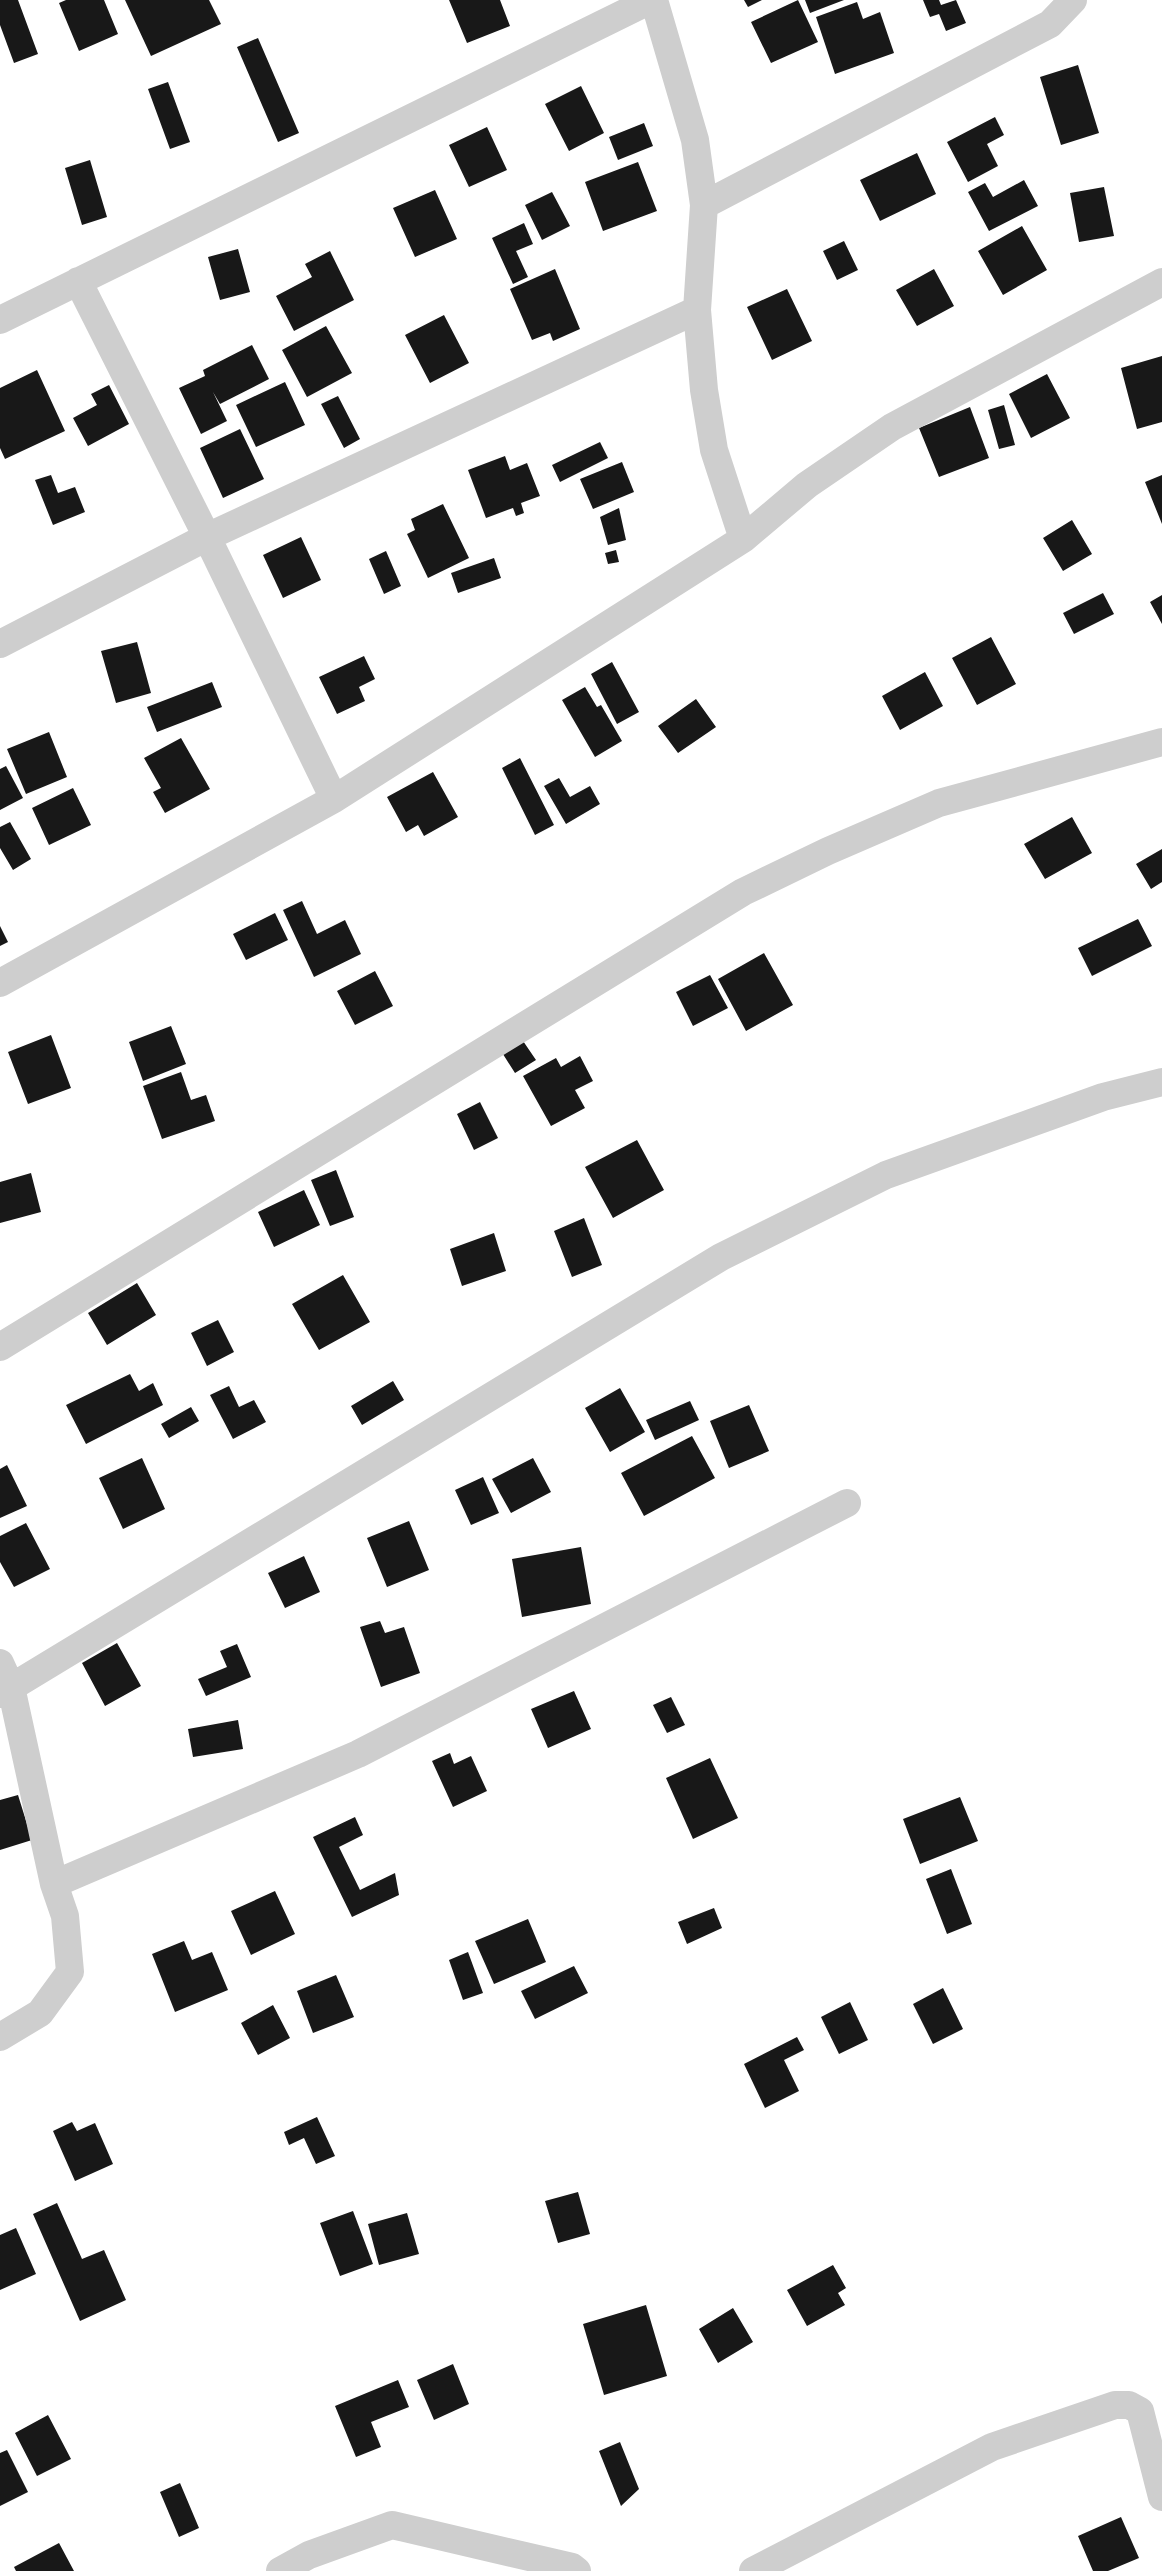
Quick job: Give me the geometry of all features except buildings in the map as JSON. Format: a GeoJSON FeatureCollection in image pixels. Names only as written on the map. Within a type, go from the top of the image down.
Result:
{"type":"FeatureCollection","features":[{"type":"Feature","properties":{"kind":"street"},"geometry":{"type":"LineString","coordinates":[[0,320],[653,0],[695,140],[704,205],[697,310],[704,390],[714,450],[743,539]]}},
{"type":"Feature","properties":{"kind":"street"},"geometry":{"type":"LineString","coordinates":[[704,205],[1050,24],[1073,0]]}},
{"type":"Feature","properties":{"kind":"street"},"geometry":{"type":"LineString","coordinates":[[78,281],[207,537],[334,799]]}},
{"type":"Feature","properties":{"kind":"street"},"geometry":{"type":"LineString","coordinates":[[0,983],[334,799],[743,539],[807,485],[892,427],[1162,282]]}},
{"type":"Feature","properties":{"kind":"street"},"geometry":{"type":"LineString","coordinates":[[0,644],[207,537],[697,310]]}},
{"type":"Feature","properties":{"kind":"street"},"geometry":{"type":"LineString","coordinates":[[0,1347],[743,892],[828,851],[939,803],[1162,742]]}},
{"type":"Feature","properties":{"kind":"street"},"geometry":{"type":"LineString","coordinates":[[6,1691],[720,1257],[886,1175],[1103,1097],[1162,1082]]}},
{"type":"Feature","properties":{"kind":"street"},"geometry":{"type":"LineString","coordinates":[[54,1884],[358,1754],[847,1503]]}},
{"type":"Feature","properties":{"kind":"street"},"geometry":{"type":"LineString","coordinates":[[0,1663],[54,1884],[65,1916],[70,1972],[40,2013],[0,2037]]}},
{"type":"Feature","properties":{"kind":"street"},"geometry":{"type":"LineString","coordinates":[[752,2571],[992,2447],[1115,2405],[1129,2405],[1140,2411],[1162,2497]]}},
{"type":"Feature","properties":{"kind":"street"},"geometry":{"type":"LineString","coordinates":[[280,2571],[309,2556],[392,2525],[572,2567],[577,2571]]}}]}
